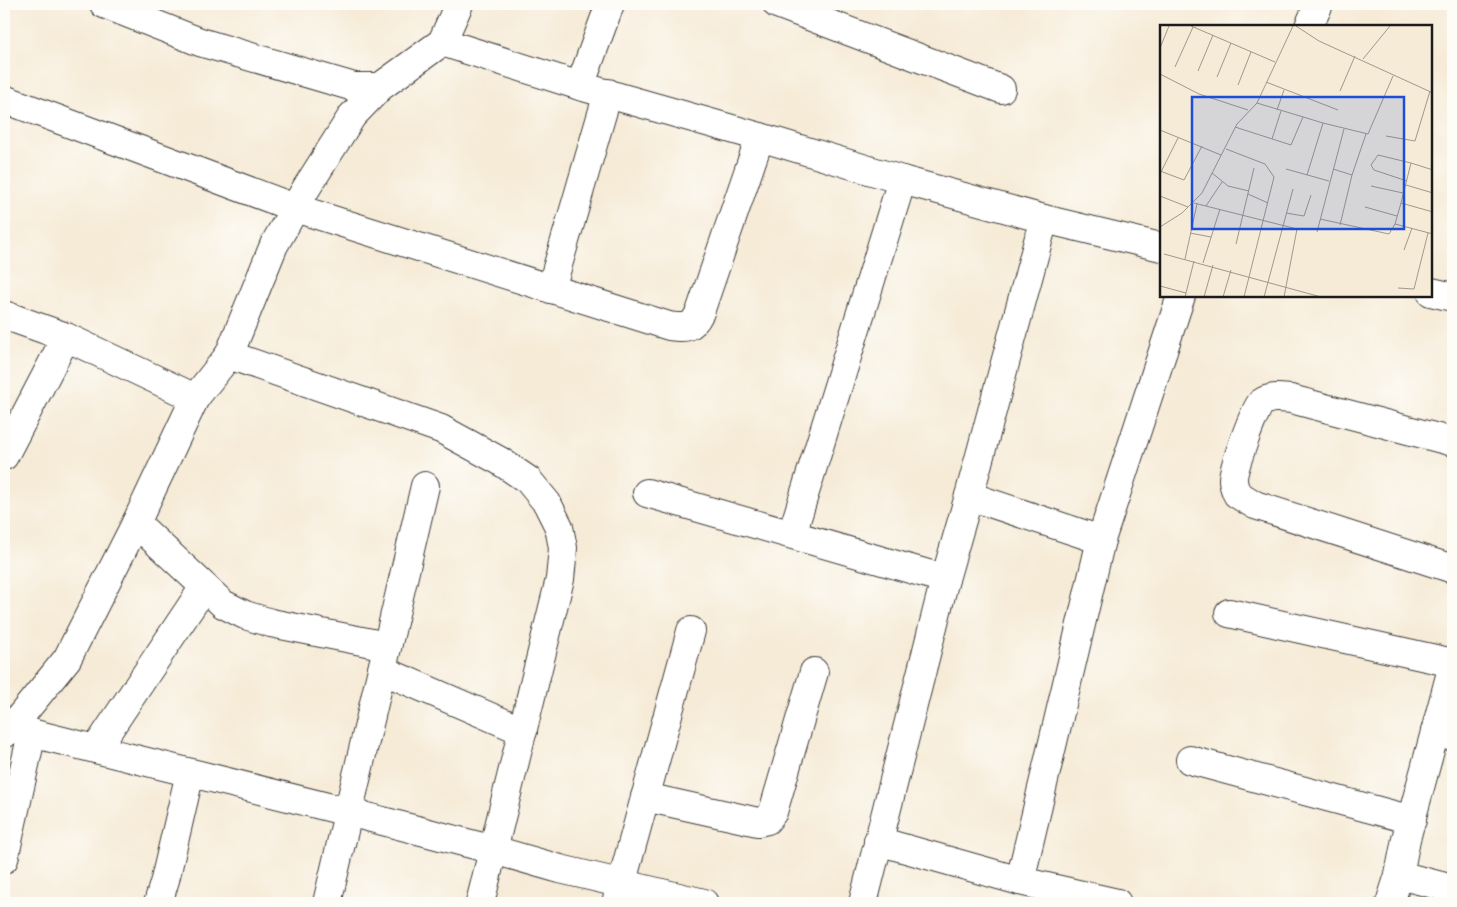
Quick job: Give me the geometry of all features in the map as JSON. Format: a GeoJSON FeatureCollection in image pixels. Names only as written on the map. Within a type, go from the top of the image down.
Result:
{"type":"FeatureCollection","features":[{"type":"Feature","properties":{"kind":"street"},"geometry":{"type":"LineString","coordinates":[[104,4],[209,44],[354,86],[380,86]]}},
{"type":"Feature","properties":{"kind":"street"},"geometry":{"type":"LineString","coordinates":[[4,859],[16,732],[67,659],[136,523],[195,398],[229,355],[274,245],[352,116],[380,86],[442,42],[459,4]]}},
{"type":"Feature","properties":{"kind":"street"},"geometry":{"type":"LineString","coordinates":[[580,86],[610,4]]}},
{"type":"Feature","properties":{"kind":"street"},"geometry":{"type":"LineString","coordinates":[[777,4],[1001,89]]}},
{"type":"Feature","properties":{"kind":"street"},"geometry":{"type":"LineString","coordinates":[[1310,25],[1318,4]]}},
{"type":"Feature","properties":{"kind":"street"},"geometry":{"type":"LineString","coordinates":[[442,42],[580,86],[902,180],[1044,219],[1160,247]]}},
{"type":"Feature","properties":{"kind":"street"},"geometry":{"type":"LineString","coordinates":[[551,288],[608,93]]}},
{"type":"Feature","properties":{"kind":"street"},"geometry":{"type":"LineString","coordinates":[[4,100],[295,208],[669,326],[691,326],[696,322],[760,137]]}},
{"type":"Feature","properties":{"kind":"street"},"geometry":{"type":"LineString","coordinates":[[792,534],[902,180]]}},
{"type":"Feature","properties":{"kind":"street"},"geometry":{"type":"LineString","coordinates":[[862,903],[945,579],[1044,219]]}},
{"type":"Feature","properties":{"kind":"street"},"geometry":{"type":"LineString","coordinates":[[1432,292],[1453,297]]}},
{"type":"Feature","properties":{"kind":"street"},"geometry":{"type":"LineString","coordinates":[[1020,881],[1101,540],[1180,298]]}},
{"type":"Feature","properties":{"kind":"street"},"geometry":{"type":"LineString","coordinates":[[4,315],[66,337],[195,398]]}},
{"type":"Feature","properties":{"kind":"street"},"geometry":{"type":"LineString","coordinates":[[4,456],[66,337]]}},
{"type":"Feature","properties":{"kind":"street"},"geometry":{"type":"LineString","coordinates":[[229,355],[441,429],[500,461],[528,480],[547,504],[559,527],[563,548],[560,579],[480,903]]}},
{"type":"Feature","properties":{"kind":"street"},"geometry":{"type":"LineString","coordinates":[[1453,442],[1291,399],[1269,398],[1260,404],[1255,413],[1233,479],[1237,494],[1255,505],[1453,569]]}},
{"type":"Feature","properties":{"kind":"street"},"geometry":{"type":"LineString","coordinates":[[327,903],[425,486]]}},
{"type":"Feature","properties":{"kind":"street"},"geometry":{"type":"LineString","coordinates":[[647,493],[945,579]]}},
{"type":"Feature","properties":{"kind":"street"},"geometry":{"type":"LineString","coordinates":[[969,496],[1101,540]]}},
{"type":"Feature","properties":{"kind":"street"},"geometry":{"type":"LineString","coordinates":[[136,523],[223,604],[245,616],[385,658],[523,731]]}},
{"type":"Feature","properties":{"kind":"street"},"geometry":{"type":"LineString","coordinates":[[96,749],[204,587]]}},
{"type":"Feature","properties":{"kind":"street"},"geometry":{"type":"LineString","coordinates":[[1229,613],[1453,664],[1444,735],[1412,820],[1399,875],[1390,903]]}},
{"type":"Feature","properties":{"kind":"street"},"geometry":{"type":"LineString","coordinates":[[619,893],[691,631]]}},
{"type":"Feature","properties":{"kind":"street"},"geometry":{"type":"LineString","coordinates":[[645,798],[758,822],[768,820],[773,812],[814,672]]}},
{"type":"Feature","properties":{"kind":"street"},"geometry":{"type":"LineString","coordinates":[[16,732],[190,772],[494,850],[560,869],[619,893],[704,903]]}},
{"type":"Feature","properties":{"kind":"street"},"geometry":{"type":"LineString","coordinates":[[1190,760],[1412,820]]}},
{"type":"Feature","properties":{"kind":"street"},"geometry":{"type":"LineString","coordinates":[[158,903],[190,772]]}},
{"type":"Feature","properties":{"kind":"street"},"geometry":{"type":"LineString","coordinates":[[878,841],[1020,881],[1117,903]]}},
{"type":"Feature","properties":{"kind":"street"},"geometry":{"type":"LineString","coordinates":[[1399,875],[1453,890]]}}]}
